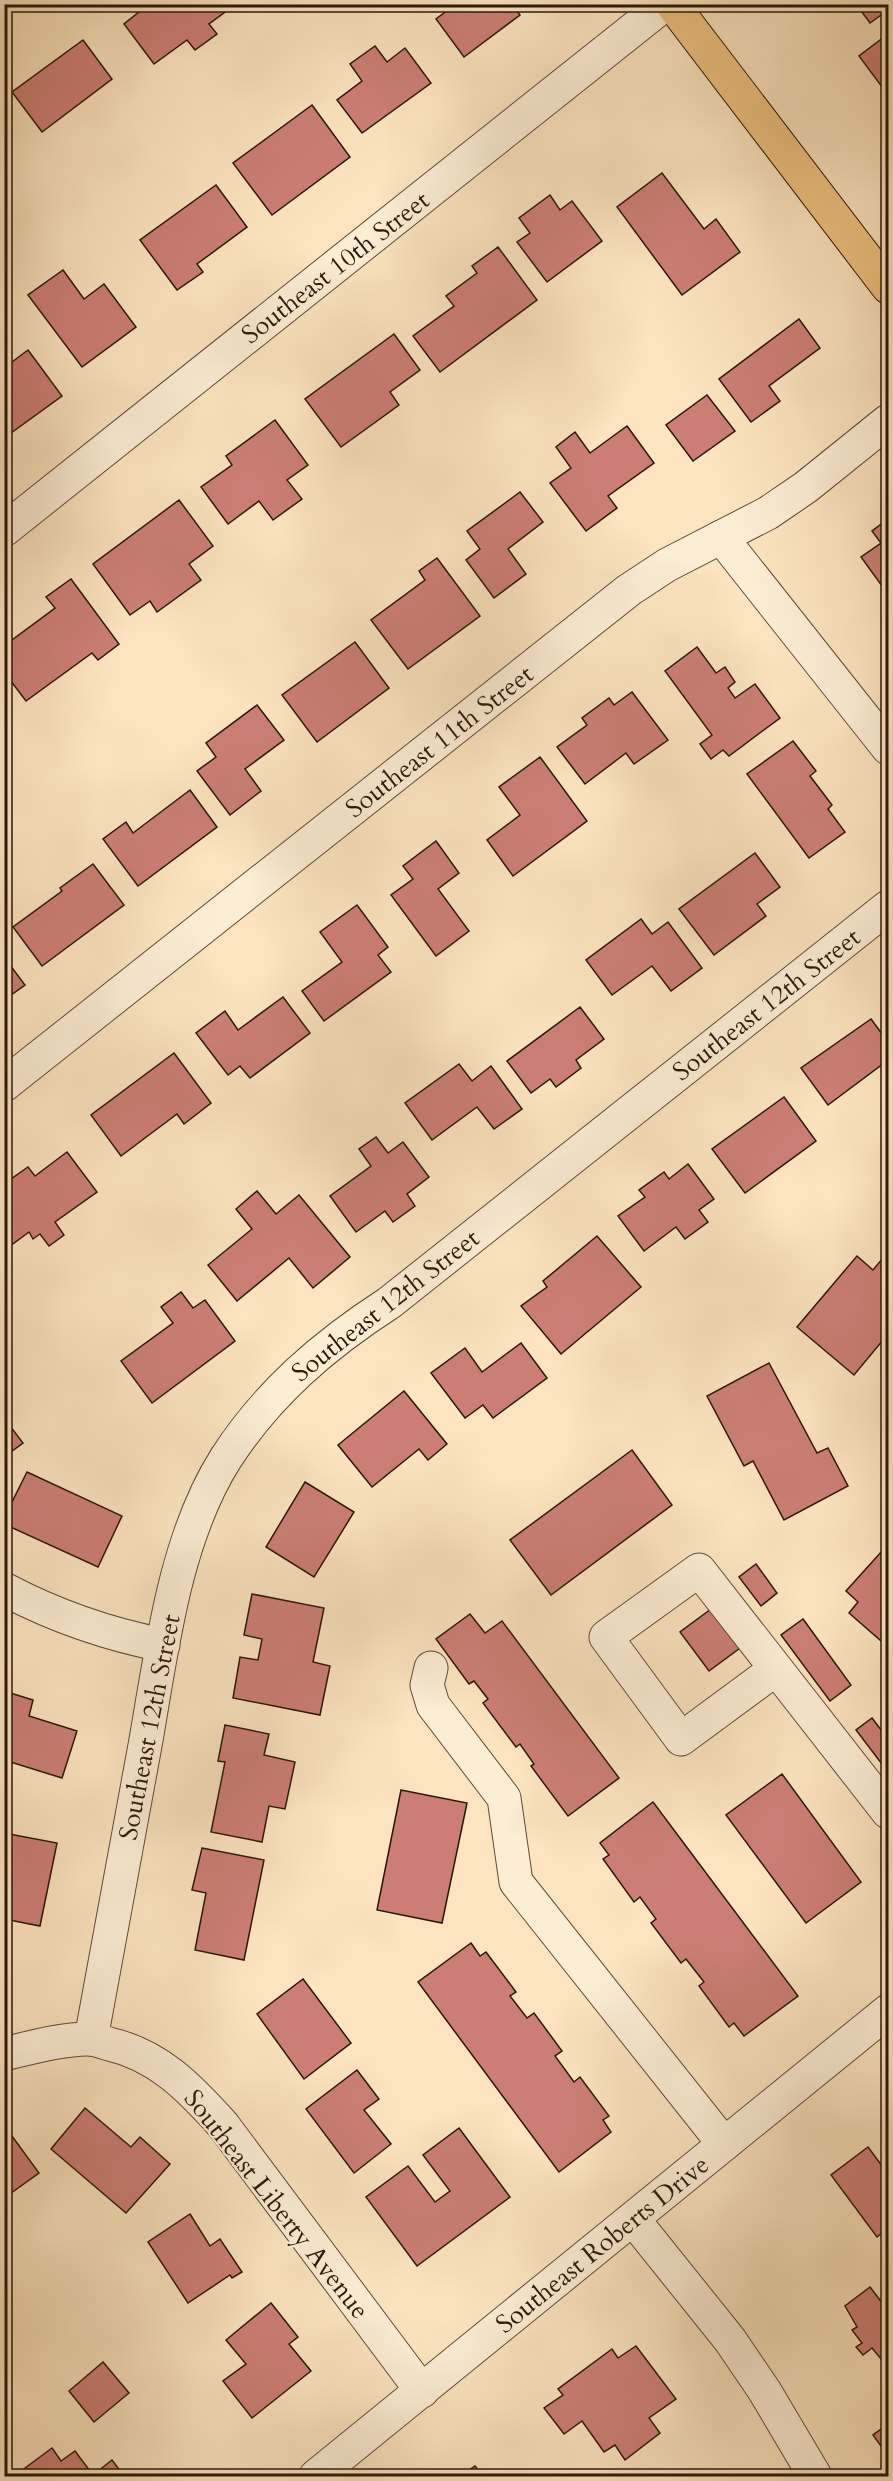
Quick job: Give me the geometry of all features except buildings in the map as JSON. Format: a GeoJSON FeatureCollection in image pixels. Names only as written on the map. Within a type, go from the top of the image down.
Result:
{"type":"FeatureCollection","features":[{"type":"Feature","properties":{"kind":"main road"},"geometry":{"type":"LineString","coordinates":[[672,4],[888,287]]}},
{"type":"Feature","properties":{"kind":"street","name":"Southeast 10th Street"},"geometry":{"type":"LineString","coordinates":[[4,530],[665,4]]}},
{"type":"Feature","properties":{"kind":"street","name":"Southeast 11th Street"},"geometry":{"type":"LineString","coordinates":[[4,1085],[629,590],[667,565],[768,513],[806,487],[888,421]]}},
{"type":"Feature","properties":{"kind":"street"},"geometry":{"type":"LineString","coordinates":[[721,537],[888,748]]}},
{"type":"Feature","properties":{"kind":"street","name":"Southeast 12th Street"},"geometry":{"type":"LineString","coordinates":[[91,2039],[163,1645],[188,1539],[204,1499],[226,1459],[280,1388],[312,1357],[347,1330],[389,1303],[888,908]]}},
{"type":"Feature","properties":{"kind":"street"},"geometry":{"type":"LineString","coordinates":[[776,1669],[681,1739],[606,1637],[699,1570],[888,1812]]}},
{"type":"Feature","properties":{"kind":"street"},"geometry":{"type":"LineString","coordinates":[[4,1589],[36,1606],[77,1623],[119,1636],[163,1645]]}},
{"type":"Feature","properties":{"kind":"street"},"geometry":{"type":"LineString","coordinates":[[431,1668],[427,1685],[433,1705],[504,1798],[516,1882],[724,2144]]}},
{"type":"Feature","properties":{"kind":"street","name":"Southeast Roberts Drive"},"geometry":{"type":"LineString","coordinates":[[316,2476],[724,2144],[884,2023]]}},
{"type":"Feature","properties":{"kind":"street","name":"Southeast Liberty Avenue"},"geometry":{"type":"LineString","coordinates":[[4,2054],[36,2046],[91,2039],[130,2049],[161,2065],[195,2092],[223,2125],[422,2391]]}},
{"type":"Feature","properties":{"kind":"street"},"geometry":{"type":"LineString","coordinates":[[633,2219],[729,2340],[764,2390],[815,2476]]}}]}
